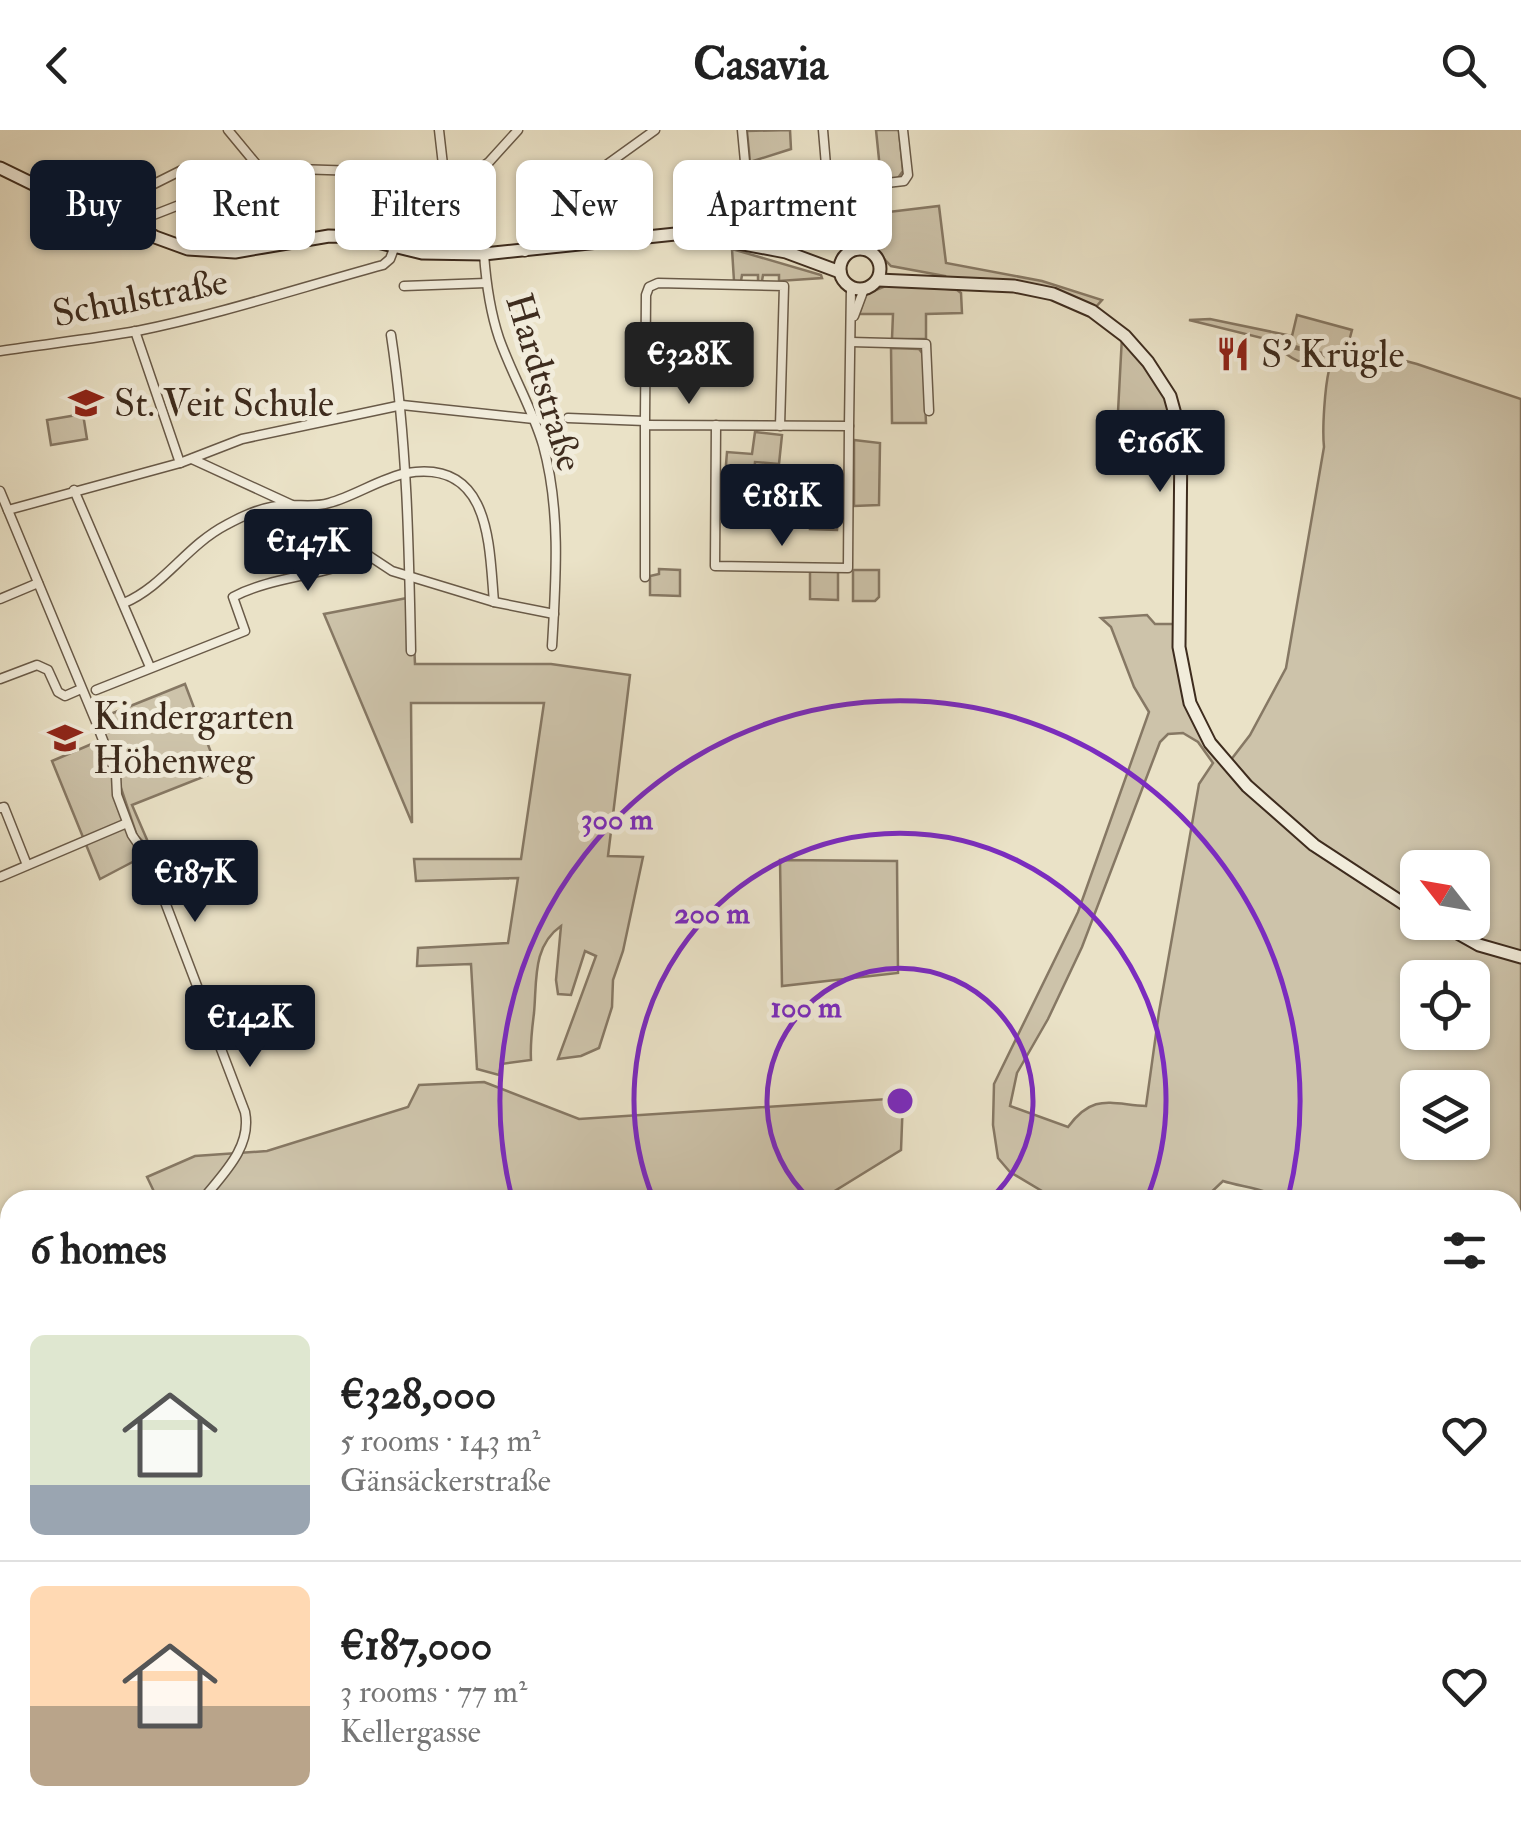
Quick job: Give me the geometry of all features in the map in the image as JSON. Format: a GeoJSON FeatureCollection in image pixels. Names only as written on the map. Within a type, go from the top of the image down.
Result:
{"type":"FeatureCollection","features":[{"type":"Feature","properties":{"kind":"main road"},"geometry":{"type":"LineString","coordinates":[[0,168],[30,183]]}},
{"type":"Feature","properties":{"kind":"main road"},"geometry":{"type":"LineString","coordinates":[[413,250],[525,252],[685,234],[786,252],[855,252],[875,256],[879,273]]}},
{"type":"Feature","properties":{"kind":"main road"},"geometry":{"type":"LineString","coordinates":[[156,235],[210,251],[244,251],[335,236]]}},
{"type":"Feature","properties":{"kind":"main road"},"geometry":{"type":"LineString","coordinates":[[786,252],[840,272],[857,288],[879,273],[958,284],[1014,286],[1054,294],[1092,311],[1124,336],[1170,396],[1181,436],[1178,647],[1190,703],[1210,744],[1247,786],[1314,845],[1400,901]]}},
{"type":"Feature","properties":{"kind":"main road"},"geometry":{"type":"LineString","coordinates":[[840,272],[855,252]]}},
{"type":"Feature","properties":{"kind":"main road"},"geometry":{"type":"LineString","coordinates":[[1470,940],[1521,956]]}},
{"type":"Feature","properties":{"kind":"street"},"geometry":{"type":"LineString","coordinates":[[228,130],[253,160]]}},
{"type":"Feature","properties":{"kind":"street"},"geometry":{"type":"LineString","coordinates":[[439,130],[442,160]]}},
{"type":"Feature","properties":{"kind":"street"},"geometry":{"type":"LineString","coordinates":[[487,160],[518,130]]}},
{"type":"Feature","properties":{"kind":"street"},"geometry":{"type":"LineString","coordinates":[[525,252],[528,233],[541,212],[655,130]]}},
{"type":"Feature","properties":{"kind":"street"},"geometry":{"type":"LineString","coordinates":[[742,130],[745,160]]}},
{"type":"Feature","properties":{"kind":"street"},"geometry":{"type":"LineString","coordinates":[[823,130],[826,160]]}},
{"type":"Feature","properties":{"kind":"street"},"geometry":{"type":"LineString","coordinates":[[892,182],[904,181],[908,174],[903,130]]}},
{"type":"Feature","properties":{"kind":"street"},"geometry":{"type":"LineString","coordinates":[[156,183],[184,169],[196,189],[192,200],[156,214]]}},
{"type":"Feature","properties":{"kind":"street","name":"Schulstraße"},"geometry":{"type":"LineString","coordinates":[[0,351],[136,331],[246,304],[383,265],[393,250]]}},
{"type":"Feature","properties":{"kind":"street","name":"Hardtstraße"},"geometry":{"type":"LineString","coordinates":[[484,254],[498,336],[534,419],[550,480],[556,548],[552,646]]}},
{"type":"Feature","properties":{"kind":"street"},"geometry":{"type":"LineString","coordinates":[[404,286],[486,283]]}},
{"type":"Feature","properties":{"kind":"street"},"geometry":{"type":"LineString","coordinates":[[645,577],[649,287],[784,286],[780,426]]}},
{"type":"Feature","properties":{"kind":"street"},"geometry":{"type":"LineString","coordinates":[[716,426],[715,566],[848,568],[851,342],[857,288]]}},
{"type":"Feature","properties":{"kind":"street"},"geometry":{"type":"LineString","coordinates":[[136,331],[180,463]]}},
{"type":"Feature","properties":{"kind":"street"},"geometry":{"type":"LineString","coordinates":[[391,335],[402,404],[407,474],[411,651]]}},
{"type":"Feature","properties":{"kind":"street"},"geometry":{"type":"LineString","coordinates":[[851,342],[926,344],[929,411]]}},
{"type":"Feature","properties":{"kind":"street"},"geometry":{"type":"LineString","coordinates":[[8,510],[180,463],[242,440],[402,404],[534,419]]}},
{"type":"Feature","properties":{"kind":"street"},"geometry":{"type":"LineString","coordinates":[[568,418],[716,426],[850,426]]}},
{"type":"Feature","properties":{"kind":"street"},"geometry":{"type":"LineString","coordinates":[[192,459],[292,504],[392,572],[494,602],[554,614]]}},
{"type":"Feature","properties":{"kind":"street"},"geometry":{"type":"LineString","coordinates":[[124,603],[154,587],[188,550],[226,525],[272,506],[327,504],[407,474],[441,475],[456,480],[478,500],[494,602]]}},
{"type":"Feature","properties":{"kind":"street"},"geometry":{"type":"LineString","coordinates":[[74,490],[150,667]]}},
{"type":"Feature","properties":{"kind":"street"},"geometry":{"type":"LineString","coordinates":[[0,491],[116,774],[127,823],[149,860],[248,1128],[233,1162],[210,1190]]}},
{"type":"Feature","properties":{"kind":"street"},"geometry":{"type":"LineString","coordinates":[[96,690],[246,631],[233,596],[250,588],[346,566],[368,555]]}},
{"type":"Feature","properties":{"kind":"street"},"geometry":{"type":"LineString","coordinates":[[0,599],[38,584]]}},
{"type":"Feature","properties":{"kind":"street"},"geometry":{"type":"LineString","coordinates":[[0,679],[37,665],[48,670],[58,692],[66,696],[81,689]]}},
{"type":"Feature","properties":{"kind":"street"},"geometry":{"type":"LineString","coordinates":[[0,808],[4,807],[27,865]]}},
{"type":"Feature","properties":{"kind":"street"},"geometry":{"type":"LineString","coordinates":[[0,877],[127,823]]}},
{"type":"Feature","properties":{"kind":"shaded area"},"geometry":{"type":"Polygon","coordinates":[[[790,130],[791,149],[750,160],[747,131],[790,130]]]}},
{"type":"Feature","properties":{"kind":"shaded area"},"geometry":{"type":"Polygon","coordinates":[[[876,130],[899,130],[903,171],[898,178],[892,178],[892,160],[879,160],[876,130]]]}},
{"type":"Feature","properties":{"kind":"shaded area"},"geometry":{"type":"Polygon","coordinates":[[[939,206],[946,263],[1042,281],[1102,300],[1094,309],[1055,293],[945,280],[945,276],[891,266],[876,250],[892,250],[892,212],[939,206]]]}},
{"type":"Feature","properties":{"kind":"shaded area"},"geometry":{"type":"Polygon","coordinates":[[[732,250],[822,278],[779,281],[779,275],[763,275],[758,282],[758,275],[742,275],[741,281],[734,281],[732,250]]]}},
{"type":"Feature","properties":{"kind":"shaded area"},"geometry":{"type":"Polygon","coordinates":[[[893,283],[957,290],[961,293],[962,313],[926,314],[926,339],[892,339],[893,314],[859,314],[866,294],[893,283]]]}},
{"type":"Feature","properties":{"kind":"shaded area"},"geometry":{"type":"Polygon","coordinates":[[[1297,315],[1352,330],[1347,349],[1417,364],[1521,399],[1521,1190],[1260,1190],[1223,1181],[1214,1190],[1040,1190],[1010,1172],[998,1158],[993,1125],[994,1084],[1078,912],[1149,712],[1134,687],[1111,627],[1101,618],[1147,615],[1155,624],[1175,624],[1199,714],[1230,761],[1250,735],[1286,668],[1324,447],[1329,370],[1293,359],[1276,344],[1335,356],[1189,320],[1210,319],[1292,336],[1297,315]],[[1183,733],[1168,734],[1160,742],[1082,947],[1017,1073],[1010,1106],[1068,1127],[1094,1105],[1146,1106],[1199,784],[1213,763],[1198,742],[1183,733]]]}},
{"type":"Feature","properties":{"kind":"shaded area"},"geometry":{"type":"Polygon","coordinates":[[[1122,336],[1168,398],[1177,433],[1117,431],[1122,336]]]}},
{"type":"Feature","properties":{"kind":"shaded area"},"geometry":{"type":"Polygon","coordinates":[[[891,348],[919,349],[923,354],[926,423],[892,423],[891,348]]]}},
{"type":"Feature","properties":{"kind":"shaded area"},"geometry":{"type":"Polygon","coordinates":[[[683,349],[744,356],[742,385],[716,383],[716,378],[710,377],[709,382],[681,380],[683,349]]]}},
{"type":"Feature","properties":{"kind":"shaded area"},"geometry":{"type":"Polygon","coordinates":[[[83,414],[87,439],[51,445],[47,420],[83,414]]]}},
{"type":"Feature","properties":{"kind":"shaded area"},"geometry":{"type":"Polygon","coordinates":[[[755,432],[782,435],[779,464],[755,462],[752,493],[724,490],[727,452],[752,454],[755,432]]]}},
{"type":"Feature","properties":{"kind":"shaded area"},"geometry":{"type":"Polygon","coordinates":[[[854,440],[880,443],[879,505],[854,506],[854,440]]]}},
{"type":"Feature","properties":{"kind":"shaded area"},"geometry":{"type":"Polygon","coordinates":[[[812,500],[844,501],[845,516],[838,517],[837,530],[810,529],[812,500]]]}},
{"type":"Feature","properties":{"kind":"shaded area"},"geometry":{"type":"Polygon","coordinates":[[[659,569],[680,570],[680,596],[650,595],[650,576],[659,574],[659,569]]]}},
{"type":"Feature","properties":{"kind":"shaded area"},"geometry":{"type":"Polygon","coordinates":[[[810,570],[838,570],[838,600],[810,599],[810,570]]]}},
{"type":"Feature","properties":{"kind":"shaded area"},"geometry":{"type":"Polygon","coordinates":[[[853,570],[879,570],[879,597],[875,601],[853,601],[853,570]]]}},
{"type":"Feature","properties":{"kind":"shaded area"},"geometry":{"type":"Polygon","coordinates":[[[412,597],[415,664],[551,664],[630,675],[608,856],[643,857],[613,980],[612,1007],[599,1048],[581,1056],[558,1059],[596,956],[585,951],[571,995],[558,994],[561,926],[545,944],[538,965],[531,1060],[501,1064],[499,1075],[477,1069],[471,964],[417,966],[418,948],[508,943],[518,878],[416,881],[414,859],[521,859],[544,703],[411,703],[412,823],[324,614],[412,597]]]}},
{"type":"Feature","properties":{"kind":"shaded area"},"geometry":{"type":"Polygon","coordinates":[[[185,684],[218,771],[132,805],[151,849],[137,836],[98,719],[185,684]]]}},
{"type":"Feature","properties":{"kind":"shaded area"},"geometry":{"type":"Polygon","coordinates":[[[101,740],[142,857],[100,879],[52,761],[101,740]]]}},
{"type":"Feature","properties":{"kind":"shaded area"},"geometry":{"type":"Polygon","coordinates":[[[780,860],[897,861],[898,973],[782,986],[780,860]]]}},
{"type":"Feature","properties":{"kind":"shaded area"},"geometry":{"type":"Polygon","coordinates":[[[484,1082],[579,1119],[903,1098],[901,1150],[836,1190],[153,1190],[147,1177],[195,1156],[267,1151],[408,1107],[419,1085],[484,1082]]]}},
{"type":"Feature","properties":{"kind":"place","name":"S' Krügle"},"geometry":{"type":"Point","coordinates":[1233,354]}},
{"type":"Feature","properties":{"kind":"place","name":"St. Veit Schule"},"geometry":{"type":"Point","coordinates":[86,403]}},
{"type":"Feature","properties":{"kind":"place","name":"Kindergarten Höhenweg"},"geometry":{"type":"Point","coordinates":[65,738]}}]}
